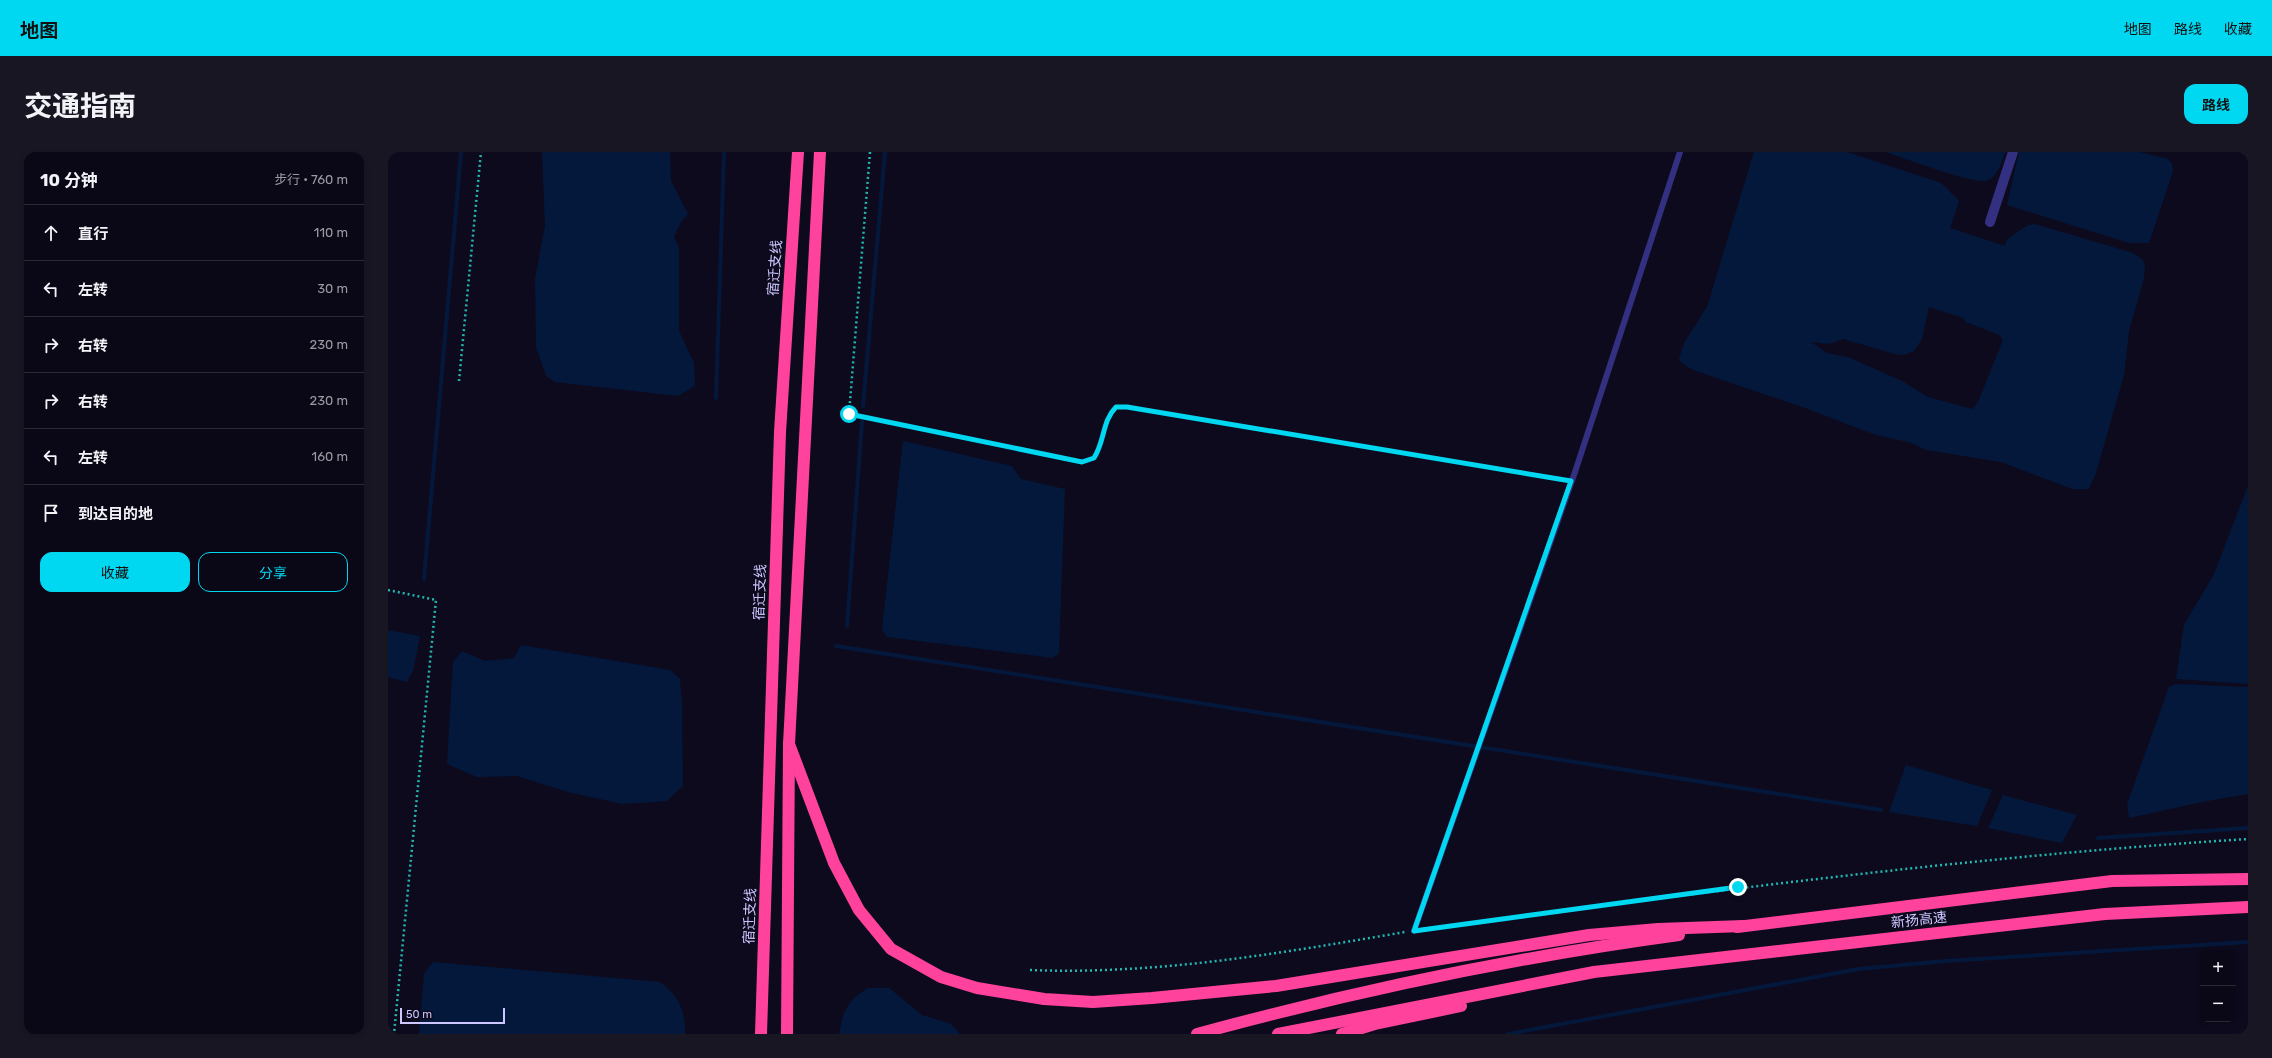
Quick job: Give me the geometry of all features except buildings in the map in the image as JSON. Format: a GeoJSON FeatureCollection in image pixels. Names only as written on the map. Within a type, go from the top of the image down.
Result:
{"type":"FeatureCollection","features":[{"type":"Feature","properties":{"kind":"highway","name":"宿迁支线"},"geometry":{"type":"LineString","coordinates":[[761,1034],[780,432],[798,152]]}},
{"type":"Feature","properties":{"kind":"highway"},"geometry":{"type":"LineString","coordinates":[[787,1034],[789,744],[820,152]]}},
{"type":"Feature","properties":{"kind":"highway"},"geometry":{"type":"LineString","coordinates":[[789,744],[834,863],[859,910],[891,949],[941,977],[977,988],[1044,999],[1093,1002],[1152,998],[1276,986],[1589,935],[1658,929],[1744,926]]}},
{"type":"Feature","properties":{"kind":"highway","name":"新扬高速"},"geometry":{"type":"LineString","coordinates":[[1744,926],[2112,881],[2248,878]]}},
{"type":"Feature","properties":{"kind":"highway","name":"新扬高速"},"geometry":{"type":"LineString","coordinates":[[1594,972],[2105,914],[2248,907]]}},
{"type":"Feature","properties":{"kind":"highway"},"geometry":{"type":"LineString","coordinates":[[1196,1034],[1268,1014],[1426,978],[1591,947],[1744,926]]}},
{"type":"Feature","properties":{"kind":"highway"},"geometry":{"type":"LineString","coordinates":[[1278,1034],[1594,972]]}},
{"type":"Feature","properties":{"kind":"highway"},"geometry":{"type":"LineString","coordinates":[[1342,1034],[1375,1024],[1468,1004],[1594,972]]}},
{"type":"Feature","properties":{"kind":"street"},"geometry":{"type":"LineString","coordinates":[[1990,222],[2013,152]]}},
{"type":"Feature","properties":{"kind":"lane"},"geometry":{"type":"LineString","coordinates":[[1414,931],[1571,481],[1680,152]]}},
{"type":"Feature","properties":{"kind":"path"},"geometry":{"type":"LineString","coordinates":[[459,381],[481,152]]}},
{"type":"Feature","properties":{"kind":"path"},"geometry":{"type":"LineString","coordinates":[[870,152],[849,414],[1082,462],[1094,458],[1101,448],[1107,415],[1116,407],[1127,407],[1571,481]]}},
{"type":"Feature","properties":{"kind":"path"},"geometry":{"type":"LineString","coordinates":[[388,590],[436,600],[394,1034]]}},
{"type":"Feature","properties":{"kind":"path"},"geometry":{"type":"LineString","coordinates":[[1030,970],[1084,972],[1154,968],[1266,956],[1414,931],[1738,887],[2148,845],[2248,839]]}},
{"type":"Feature","properties":{"kind":"water"},"geometry":{"type":"Polygon","coordinates":[[[542,152],[670,152],[671,181],[688,214],[681,222],[674,237],[679,248],[679,331],[694,363],[695,386],[678,396],[555,382],[546,376],[536,347],[535,279],[545,226],[542,152]]]}},
{"type":"Feature","properties":{"kind":"water"},"geometry":{"type":"Polygon","coordinates":[[[1754,152],[1847,152],[1941,183],[1959,201],[1950,228],[2005,246],[2007,239],[2028,225],[2035,224],[2133,253],[2143,260],[2145,267],[2144,278],[2129,331],[2124,375],[2096,473],[2089,489],[2072,489],[2001,462],[1926,450],[1912,443],[1873,434],[1808,409],[1693,370],[1682,363],[1679,359],[1684,343],[1707,307],[1754,152]],[[1929,307],[1922,339],[1914,351],[1904,355],[1895,354],[1843,339],[1829,344],[1811,342],[1827,353],[1848,357],[1902,381],[1928,397],[1972,409],[1978,402],[2003,340],[1999,335],[1966,322],[1963,318],[1929,307]]]}},
{"type":"Feature","properties":{"kind":"water"},"geometry":{"type":"Polygon","coordinates":[[[1886,152],[2005,152],[2001,165],[1996,174],[1989,180],[1977,181],[1886,152]]]}},
{"type":"Feature","properties":{"kind":"water"},"geometry":{"type":"Polygon","coordinates":[[[2019,152],[2139,152],[2168,159],[2172,164],[2173,171],[2149,243],[2129,243],[2007,205],[2019,152]]]}},
{"type":"Feature","properties":{"kind":"water"},"geometry":{"type":"Polygon","coordinates":[[[903,441],[1012,466],[1021,479],[1065,489],[1059,653],[1053,658],[887,637],[882,629],[903,441]]]}},
{"type":"Feature","properties":{"kind":"water"},"geometry":{"type":"Polygon","coordinates":[[[2248,486],[2248,684],[2176,679],[2184,625],[2214,574],[2248,486]]]}},
{"type":"Feature","properties":{"kind":"water"},"geometry":{"type":"Polygon","coordinates":[[[388,630],[420,636],[413,671],[407,682],[388,677],[388,630]]]}},
{"type":"Feature","properties":{"kind":"water"},"geometry":{"type":"Polygon","coordinates":[[[521,645],[670,670],[680,679],[682,704],[683,786],[667,801],[622,804],[568,792],[517,776],[477,777],[447,764],[453,662],[462,651],[485,661],[514,658],[521,645]]]}},
{"type":"Feature","properties":{"kind":"water"},"geometry":{"type":"Polygon","coordinates":[[[2176,684],[2248,687],[2248,794],[2202,802],[2129,818],[2127,804],[2169,687],[2176,684]]]}},
{"type":"Feature","properties":{"kind":"water"},"geometry":{"type":"Polygon","coordinates":[[[1906,765],[1992,790],[1977,826],[1889,812],[1906,765]]]}},
{"type":"Feature","properties":{"kind":"water"},"geometry":{"type":"Polygon","coordinates":[[[2003,795],[2077,815],[2062,843],[1988,828],[2003,795]]]}},
{"type":"Feature","properties":{"kind":"water"},"geometry":{"type":"Polygon","coordinates":[[[433,962],[660,982],[667,987],[680,1004],[684,1018],[685,1034],[419,1034],[424,974],[433,962]]]}},
{"type":"Feature","properties":{"kind":"water"},"geometry":{"type":"Polygon","coordinates":[[[868,988],[889,988],[922,1015],[951,1024],[960,1034],[839,1034],[842,1019],[847,1007],[855,997],[868,988]]]}},
{"type":"Feature","properties":{"kind":"waterway"},"geometry":{"type":"LineString","coordinates":[[424,579],[461,152]]}},
{"type":"Feature","properties":{"kind":"waterway"},"geometry":{"type":"LineString","coordinates":[[716,398],[724,152]]}},
{"type":"Feature","properties":{"kind":"waterway"},"geometry":{"type":"LineString","coordinates":[[863,406],[885,152]]}},
{"type":"Feature","properties":{"kind":"waterway"},"geometry":{"type":"LineString","coordinates":[[847,626],[862,421]]}},
{"type":"Feature","properties":{"kind":"waterway"},"geometry":{"type":"LineString","coordinates":[[836,646],[1881,810]]}},
{"type":"Feature","properties":{"kind":"waterway"},"geometry":{"type":"LineString","coordinates":[[2098,838],[2248,828]]}},
{"type":"Feature","properties":{"kind":"waterway"},"geometry":{"type":"LineString","coordinates":[[1508,1034],[1859,969],[1946,961],[2248,942]]}},
{"type":"Feature","properties":{"kind":"route"},"geometry":{"type":"LineString","coordinates":[[849,414],[1082,462],[1094,458],[1101,448],[1107,415],[1116,407],[1127,407],[1571,481],[1414,931],[1738,887]]}}]}
